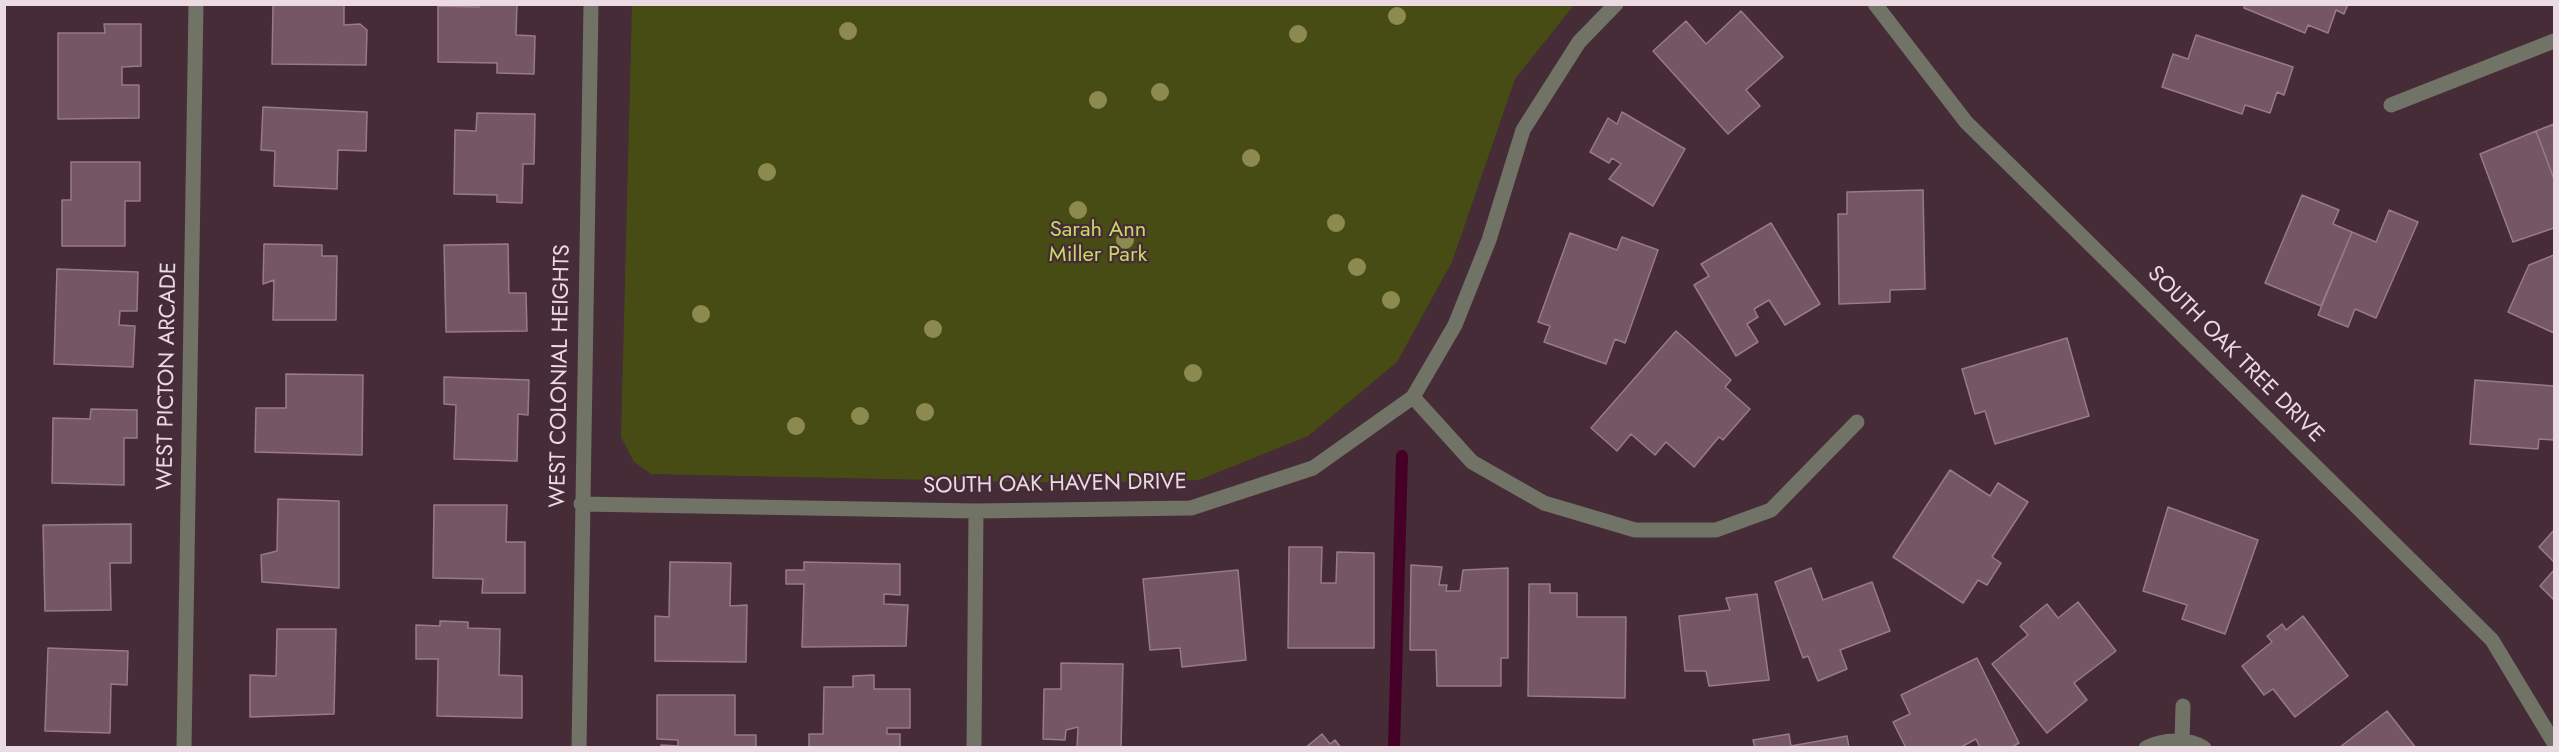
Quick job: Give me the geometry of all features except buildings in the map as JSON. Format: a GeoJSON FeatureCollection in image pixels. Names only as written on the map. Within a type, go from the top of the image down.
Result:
{"type":"FeatureCollection","features":[{"type":"Feature","properties":{"kind":"street","name":"WEST PICTON ARCADE"},"geometry":{"type":"LineString","coordinates":[[184,747],[196,4]]}},
{"type":"Feature","properties":{"kind":"street","name":"WEST COLONIAL HEIGHTS"},"geometry":{"type":"LineString","coordinates":[[579,747],[581,504],[591,4]]}},
{"type":"Feature","properties":{"kind":"street","name":"SOUTH OAK HAVEN DRIVE"},"geometry":{"type":"LineString","coordinates":[[581,504],[976,511],[1191,508],[1313,468],[1413,396],[1455,325],[1489,240],[1523,130],[1579,42],[1616,4]]}},
{"type":"Feature","properties":{"kind":"street","name":"SOUTH OAK TREE DRIVE"},"geometry":{"type":"LineString","coordinates":[[1875,4],[1966,122],[2492,640],[2554,743]]}},
{"type":"Feature","properties":{"kind":"street"},"geometry":{"type":"LineString","coordinates":[[2391,105],[2554,41]]}},
{"type":"Feature","properties":{"kind":"street"},"geometry":{"type":"LineString","coordinates":[[1413,396],[1472,462],[1544,503],[1635,530],[1716,530],[1772,510],[1857,422]]}},
{"type":"Feature","properties":{"kind":"street"},"geometry":{"type":"LineString","coordinates":[[974,747],[976,511]]}},
{"type":"Feature","properties":{"kind":"street"},"geometry":{"type":"LineString","coordinates":[[2182,742],[2184,706]]}},
{"type":"Feature","properties":{"kind":"street"},"geometry":{"type":"LineString","coordinates":[[2146,747],[2169,741],[2204,747]]}},
{"type":"Feature","properties":{"kind":"green space","name":"Sarah Ann Miller Park"},"geometry":{"type":"Polygon","coordinates":[[[632,4],[1574,5],[1515,79],[1452,262],[1397,362],[1308,436],[1199,480],[1077,483],[651,474],[634,462],[621,437],[632,4]]]}},
{"type":"Feature","properties":{"kind":"waterway"},"geometry":{"type":"LineString","coordinates":[[1394,748],[1402,456]]}}]}
